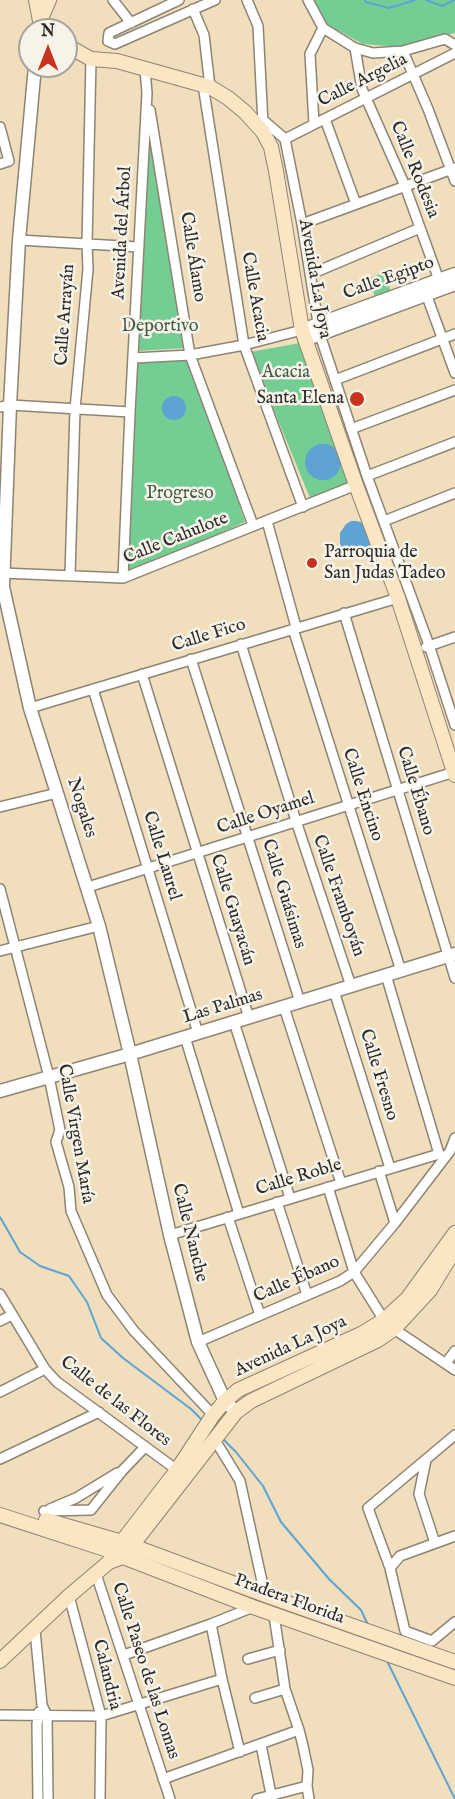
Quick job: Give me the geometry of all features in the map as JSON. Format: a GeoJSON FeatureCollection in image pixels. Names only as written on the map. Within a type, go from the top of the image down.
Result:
{"type":"FeatureCollection","features":[{"type":"Feature","properties":{"kind":"main road"},"geometry":{"type":"LineString","coordinates":[[36,0],[40,18]]}},
{"type":"Feature","properties":{"kind":"main road"},"geometry":{"type":"LineString","coordinates":[[44,18],[49,0]]}},
{"type":"Feature","properties":{"kind":"main road","name":"Avenida La Joya"},"geometry":{"type":"LineString","coordinates":[[78,52],[91,59],[117,62],[206,86],[228,98],[263,126],[271,147],[276,171],[303,335],[361,480],[454,773]]}},
{"type":"Feature","properties":{"kind":"main road","name":"Avenida La Joya"},"geometry":{"type":"LineString","coordinates":[[0,1661],[120,1552],[218,1437],[236,1412],[251,1401],[378,1340],[455,1233]]}},
{"type":"Feature","properties":{"kind":"main road","name":"Avenida La Joya"},"geometry":{"type":"LineString","coordinates":[[120,1552],[225,1401],[238,1390],[363,1333],[389,1324],[430,1290],[455,1250]]}},
{"type":"Feature","properties":{"kind":"main road"},"geometry":{"type":"LineString","coordinates":[[0,1505],[120,1552]]}},
{"type":"Feature","properties":{"kind":"main road"},"geometry":{"type":"LineString","coordinates":[[1,1522],[120,1552]]}},
{"type":"Feature","properties":{"kind":"main road","name":"Pradera Florida"},"geometry":{"type":"LineString","coordinates":[[120,1552],[265,1595],[455,1662]]}},
{"type":"Feature","properties":{"kind":"main road","name":"Pradera Florida"},"geometry":{"type":"LineString","coordinates":[[120,1552],[274,1615],[455,1678]]}},
{"type":"Feature","properties":{"kind":"street"},"geometry":{"type":"LineString","coordinates":[[112,0],[131,23]]}},
{"type":"Feature","properties":{"kind":"street"},"geometry":{"type":"LineString","coordinates":[[179,0],[109,33],[108,40],[115,44],[215,0]]}},
{"type":"Feature","properties":{"kind":"street"},"geometry":{"type":"LineString","coordinates":[[247,0],[258,27],[263,126]]}},
{"type":"Feature","properties":{"kind":"street"},"geometry":{"type":"LineString","coordinates":[[308,0],[323,28],[356,48],[373,53],[403,51],[445,39],[455,45]]}},
{"type":"Feature","properties":{"kind":"street","name":"Calle Acacia"},"geometry":{"type":"LineString","coordinates":[[193,9],[204,35],[206,86],[244,345],[303,507]]}},
{"type":"Feature","properties":{"kind":"street"},"geometry":{"type":"LineString","coordinates":[[314,124],[310,54],[323,28]]}},
{"type":"Feature","properties":{"kind":"street","name":"Calle Rodesia"},"geometry":{"type":"LineString","coordinates":[[356,48],[362,89],[405,186],[440,284]]}},
{"type":"Feature","properties":{"kind":"street"},"geometry":{"type":"LineString","coordinates":[[403,51],[453,168],[455,181]]}},
{"type":"Feature","properties":{"kind":"street","name":"Calle Argelia"},"geometry":{"type":"LineString","coordinates":[[285,139],[455,53]]}},
{"type":"Feature","properties":{"kind":"street","name":"Calle Arrayán"},"geometry":{"type":"LineString","coordinates":[[70,575],[75,409],[88,269],[91,59]]}},
{"type":"Feature","properties":{"kind":"street","name":"Avenida del Árbol"},"geometry":{"type":"LineString","coordinates":[[123,578],[147,93],[145,69]]}},
{"type":"Feature","properties":{"kind":"street","name":"Nogales"},"geometry":{"type":"LineString","coordinates":[[34,78],[5,406],[1,574],[5,604],[30,708],[88,887],[130,1054]]}},
{"type":"Feature","properties":{"kind":"street","name":"Calle Álamo"},"geometry":{"type":"LineString","coordinates":[[147,93],[190,355],[253,525]]}},
{"type":"Feature","properties":{"kind":"street"},"geometry":{"type":"LineString","coordinates":[[325,119],[356,204]]}},
{"type":"Feature","properties":{"kind":"street","name":"Avenida La Joya"},"geometry":{"type":"LineString","coordinates":[[263,126],[285,139],[302,224],[319,330],[351,429],[361,480],[384,521],[429,645],[451,696],[455,725]]}},
{"type":"Feature","properties":{"kind":"street"},"geometry":{"type":"LineString","coordinates":[[0,127],[9,161],[0,164]]}},
{"type":"Feature","properties":{"kind":"street"},"geometry":{"type":"LineString","coordinates":[[302,224],[453,168]]}},
{"type":"Feature","properties":{"kind":"street"},"geometry":{"type":"LineString","coordinates":[[310,274],[420,228]]}},
{"type":"Feature","properties":{"kind":"street"},"geometry":{"type":"LineString","coordinates":[[18,240],[139,247]]}},
{"type":"Feature","properties":{"kind":"street","name":"Calle Egipto"},"geometry":{"type":"LineString","coordinates":[[303,335],[440,284],[455,274]]}},
{"type":"Feature","properties":{"kind":"street","name":"Calle Egipto"},"geometry":{"type":"LineString","coordinates":[[440,284],[455,284]]}},
{"type":"Feature","properties":{"kind":"street"},"geometry":{"type":"LineString","coordinates":[[425,290],[455,373]]}},
{"type":"Feature","properties":{"kind":"street"},"geometry":{"type":"LineString","coordinates":[[335,380],[455,334]]}},
{"type":"Feature","properties":{"kind":"street"},"geometry":{"type":"LineString","coordinates":[[134,358],[190,355],[303,335]]}},
{"type":"Feature","properties":{"kind":"street"},"geometry":{"type":"LineString","coordinates":[[351,429],[455,390]]}},
{"type":"Feature","properties":{"kind":"street"},"geometry":{"type":"LineString","coordinates":[[5,406],[130,412]]}},
{"type":"Feature","properties":{"kind":"street","name":"Calle Cahulote"},"geometry":{"type":"LineString","coordinates":[[1,574],[123,578],[303,507],[361,480],[455,442]]}},
{"type":"Feature","properties":{"kind":"street"},"geometry":{"type":"LineString","coordinates":[[384,521],[455,493]]}},
{"type":"Feature","properties":{"kind":"street","name":"Calle Encino"},"geometry":{"type":"LineString","coordinates":[[267,520],[295,628],[401,970]]}},
{"type":"Feature","properties":{"kind":"street","name":"Calle Fico"},"geometry":{"type":"LineString","coordinates":[[30,708],[398,598]]}},
{"type":"Feature","properties":{"kind":"street","name":"Calle Ébano"},"geometry":{"type":"LineString","coordinates":[[344,613],[397,789],[452,955],[455,978]]}},
{"type":"Feature","properties":{"kind":"street"},"geometry":{"type":"LineString","coordinates":[[415,651],[455,637]]}},
{"type":"Feature","properties":{"kind":"street","name":"Calle Framboyán"},"geometry":{"type":"LineString","coordinates":[[241,644],[296,821],[351,986]]}},
{"type":"Feature","properties":{"kind":"street","name":"Calle Guásimas"},"geometry":{"type":"LineString","coordinates":[[192,659],[300,1002]]}},
{"type":"Feature","properties":{"kind":"street","name":"Calle Guayacán"},"geometry":{"type":"LineString","coordinates":[[142,674],[249,1018]]}},
{"type":"Feature","properties":{"kind":"street","name":"Calle Laurel"},"geometry":{"type":"LineString","coordinates":[[93,689],[198,1033]]}},
{"type":"Feature","properties":{"kind":"street","name":"Calle Oyamel"},"geometry":{"type":"LineString","coordinates":[[88,887],[454,773]]}},
{"type":"Feature","properties":{"kind":"street"},"geometry":{"type":"LineString","coordinates":[[0,807],[57,793]]}},
{"type":"Feature","properties":{"kind":"street","name":"Calle Virgen María"},"geometry":{"type":"LineString","coordinates":[[0,889],[50,1077],[60,1130],[56,1142],[69,1187],[71,1211],[107,1295],[209,1421]]}},
{"type":"Feature","properties":{"kind":"street"},"geometry":{"type":"LineString","coordinates":[[0,951],[99,926]]}},
{"type":"Feature","properties":{"kind":"street","name":"Las Palmas"},"geometry":{"type":"LineString","coordinates":[[0,1091],[130,1054],[452,955]]}},
{"type":"Feature","properties":{"kind":"street"},"geometry":{"type":"LineString","coordinates":[[386,975],[442,1156]]}},
{"type":"Feature","properties":{"kind":"street","name":"Calle Fresno"},"geometry":{"type":"LineString","coordinates":[[334,991],[390,1168]]}},
{"type":"Feature","properties":{"kind":"street"},"geometry":{"type":"LineString","coordinates":[[284,1007],[341,1183]]}},
{"type":"Feature","properties":{"kind":"street"},"geometry":{"type":"LineString","coordinates":[[234,1022],[290,1198]]}},
{"type":"Feature","properties":{"kind":"street"},"geometry":{"type":"LineString","coordinates":[[184,1037],[239,1214]]}},
{"type":"Feature","properties":{"kind":"street","name":"Calle Nanche"},"geometry":{"type":"LineString","coordinates":[[130,1054],[170,1235],[198,1342],[225,1401],[236,1412]]}},
{"type":"Feature","properties":{"kind":"street","name":"Calle Ébano"},"geometry":{"type":"LineString","coordinates":[[198,1342],[339,1281],[354,1272],[395,1223],[442,1156],[450,1150],[455,1138]]}},
{"type":"Feature","properties":{"kind":"street","name":"Calle Roble"},"geometry":{"type":"LineString","coordinates":[[170,1235],[390,1168],[442,1156]]}},
{"type":"Feature","properties":{"kind":"street"},"geometry":{"type":"LineString","coordinates":[[379,1172],[395,1223]]}},
{"type":"Feature","properties":{"kind":"street"},"geometry":{"type":"LineString","coordinates":[[328,1187],[354,1272],[363,1288],[389,1324],[455,1370]]}},
{"type":"Feature","properties":{"kind":"street"},"geometry":{"type":"LineString","coordinates":[[277,1202],[307,1295]]}},
{"type":"Feature","properties":{"kind":"street"},"geometry":{"type":"LineString","coordinates":[[228,1217],[260,1315]]}},
{"type":"Feature","properties":{"kind":"street","name":"Calle de las Flores"},"geometry":{"type":"LineString","coordinates":[[0,1294],[45,1369],[57,1382],[177,1470]]}},
{"type":"Feature","properties":{"kind":"street"},"geometry":{"type":"LineString","coordinates":[[0,1321],[12,1316]]}},
{"type":"Feature","properties":{"kind":"street"},"geometry":{"type":"LineString","coordinates":[[446,1363],[455,1351]]}},
{"type":"Feature","properties":{"kind":"street"},"geometry":{"type":"LineString","coordinates":[[0,1392],[45,1369]]}},
{"type":"Feature","properties":{"kind":"street"},"geometry":{"type":"LineString","coordinates":[[0,1459],[99,1412]]}},
{"type":"Feature","properties":{"kind":"street"},"geometry":{"type":"LineString","coordinates":[[455,1435],[368,1508],[390,1568],[405,1631],[432,1641],[455,1622]]}},
{"type":"Feature","properties":{"kind":"street"},"geometry":{"type":"LineString","coordinates":[[218,1437],[240,1481],[265,1595]]}},
{"type":"Feature","properties":{"kind":"street"},"geometry":{"type":"LineString","coordinates":[[122,1470],[76,1498],[45,1511],[91,1510],[122,1470],[145,1447]]}},
{"type":"Feature","properties":{"kind":"street"},"geometry":{"type":"LineString","coordinates":[[426,1460],[418,1494],[435,1543]]}},
{"type":"Feature","properties":{"kind":"street"},"geometry":{"type":"LineString","coordinates":[[390,1568],[400,1556],[455,1536]]}},
{"type":"Feature","properties":{"kind":"street","name":"Calle Paseo de las Lomas"},"geometry":{"type":"LineString","coordinates":[[96,1574],[170,1799]]}},
{"type":"Feature","properties":{"kind":"street","name":"Calandria"},"geometry":{"type":"LineString","coordinates":[[69,1596],[101,1716],[100,1799]]}},
{"type":"Feature","properties":{"kind":"street"},"geometry":{"type":"LineString","coordinates":[[124,1655],[253,1607]]}},
{"type":"Feature","properties":{"kind":"street"},"geometry":{"type":"LineString","coordinates":[[274,1615],[285,1689],[299,1730],[308,1770],[309,1799]]}},
{"type":"Feature","properties":{"kind":"street"},"geometry":{"type":"LineString","coordinates":[[211,1624],[240,1752]]}},
{"type":"Feature","properties":{"kind":"street"},"geometry":{"type":"LineString","coordinates":[[35,1630],[42,1705],[38,1799]]}},
{"type":"Feature","properties":{"kind":"street"},"geometry":{"type":"LineString","coordinates":[[248,1659],[280,1650]]}},
{"type":"Feature","properties":{"kind":"street"},"geometry":{"type":"LineString","coordinates":[[0,1715],[101,1716],[222,1679]]}},
{"type":"Feature","properties":{"kind":"street"},"geometry":{"type":"LineString","coordinates":[[255,1698],[285,1689]]}},
{"type":"Feature","properties":{"kind":"street"},"geometry":{"type":"LineString","coordinates":[[42,1716],[48,1799]]}},
{"type":"Feature","properties":{"kind":"street","name":"Calle Paseo de las Lomas"},"geometry":{"type":"LineString","coordinates":[[163,1779],[299,1730]]}},
{"type":"Feature","properties":{"kind":"street"},"geometry":{"type":"LineString","coordinates":[[261,1745],[272,1797]]}},
{"type":"Feature","properties":{"kind":"street"},"geometry":{"type":"LineString","coordinates":[[257,1799],[272,1797],[307,1786]]}},
{"type":"Feature","properties":{"kind":"green space"},"geometry":{"type":"Polygon","coordinates":[[[313,0],[455,0],[455,33],[400,47],[363,44],[326,24],[313,0]]]}},
{"type":"Feature","properties":{"kind":"green space","name":"Deportivo"},"geometry":{"type":"Polygon","coordinates":[[[147,109],[186,348],[136,351],[147,109]]]}},
{"type":"Feature","properties":{"kind":"green space"},"geometry":{"type":"Polygon","coordinates":[[[385,273],[391,292],[375,297],[369,278],[385,273]]]}},
{"type":"Feature","properties":{"kind":"green space","name":"Acacia"},"geometry":{"type":"Polygon","coordinates":[[[300,343],[352,481],[310,498],[250,352],[300,343]]]}},
{"type":"Feature","properties":{"kind":"green space","name":"Progreso"},"geometry":{"type":"Polygon","coordinates":[[[190,360],[245,522],[124,576],[137,361],[190,360]]]}},
{"type":"Feature","properties":{"kind":"water"},"geometry":{"type":"Polygon","coordinates":[[[174,396],[182,400],[186,408],[182,416],[174,420],[166,416],[162,408],[166,400],[174,396]]]}},
{"type":"Feature","properties":{"kind":"water"},"geometry":{"type":"Polygon","coordinates":[[[323,444],[335,450],[341,462],[335,474],[323,480],[311,474],[305,462],[311,450],[323,444]]]}},
{"type":"Feature","properties":{"kind":"water"},"geometry":{"type":"Polygon","coordinates":[[[351,521],[368,525],[372,546],[363,554],[352,555],[340,544],[340,533],[351,521]]]}},
{"type":"Feature","properties":{"kind":"waterway"},"geometry":{"type":"LineString","coordinates":[[365,0],[389,8],[415,0]]}},
{"type":"Feature","properties":{"kind":"waterway"},"geometry":{"type":"LineString","coordinates":[[426,0],[442,6],[454,0]]}},
{"type":"Feature","properties":{"kind":"waterway"},"geometry":{"type":"LineString","coordinates":[[0,1217],[20,1252],[40,1266],[69,1276],[87,1302],[101,1338],[203,1421]]}},
{"type":"Feature","properties":{"kind":"waterway"},"geometry":{"type":"LineString","coordinates":[[223,1439],[263,1486],[281,1522],[329,1579],[361,1610],[368,1625]]}},
{"type":"Feature","properties":{"kind":"waterway"},"geometry":{"type":"LineString","coordinates":[[386,1659],[455,1799]]}},
{"type":"Feature","properties":{"kind":"place","name":"Santa Elena"},"geometry":{"type":"Point","coordinates":[357,399]}},
{"type":"Feature","properties":{"kind":"place","name":"Parroquia de San Judas Tadeo"},"geometry":{"type":"Point","coordinates":[312,563]}}]}
